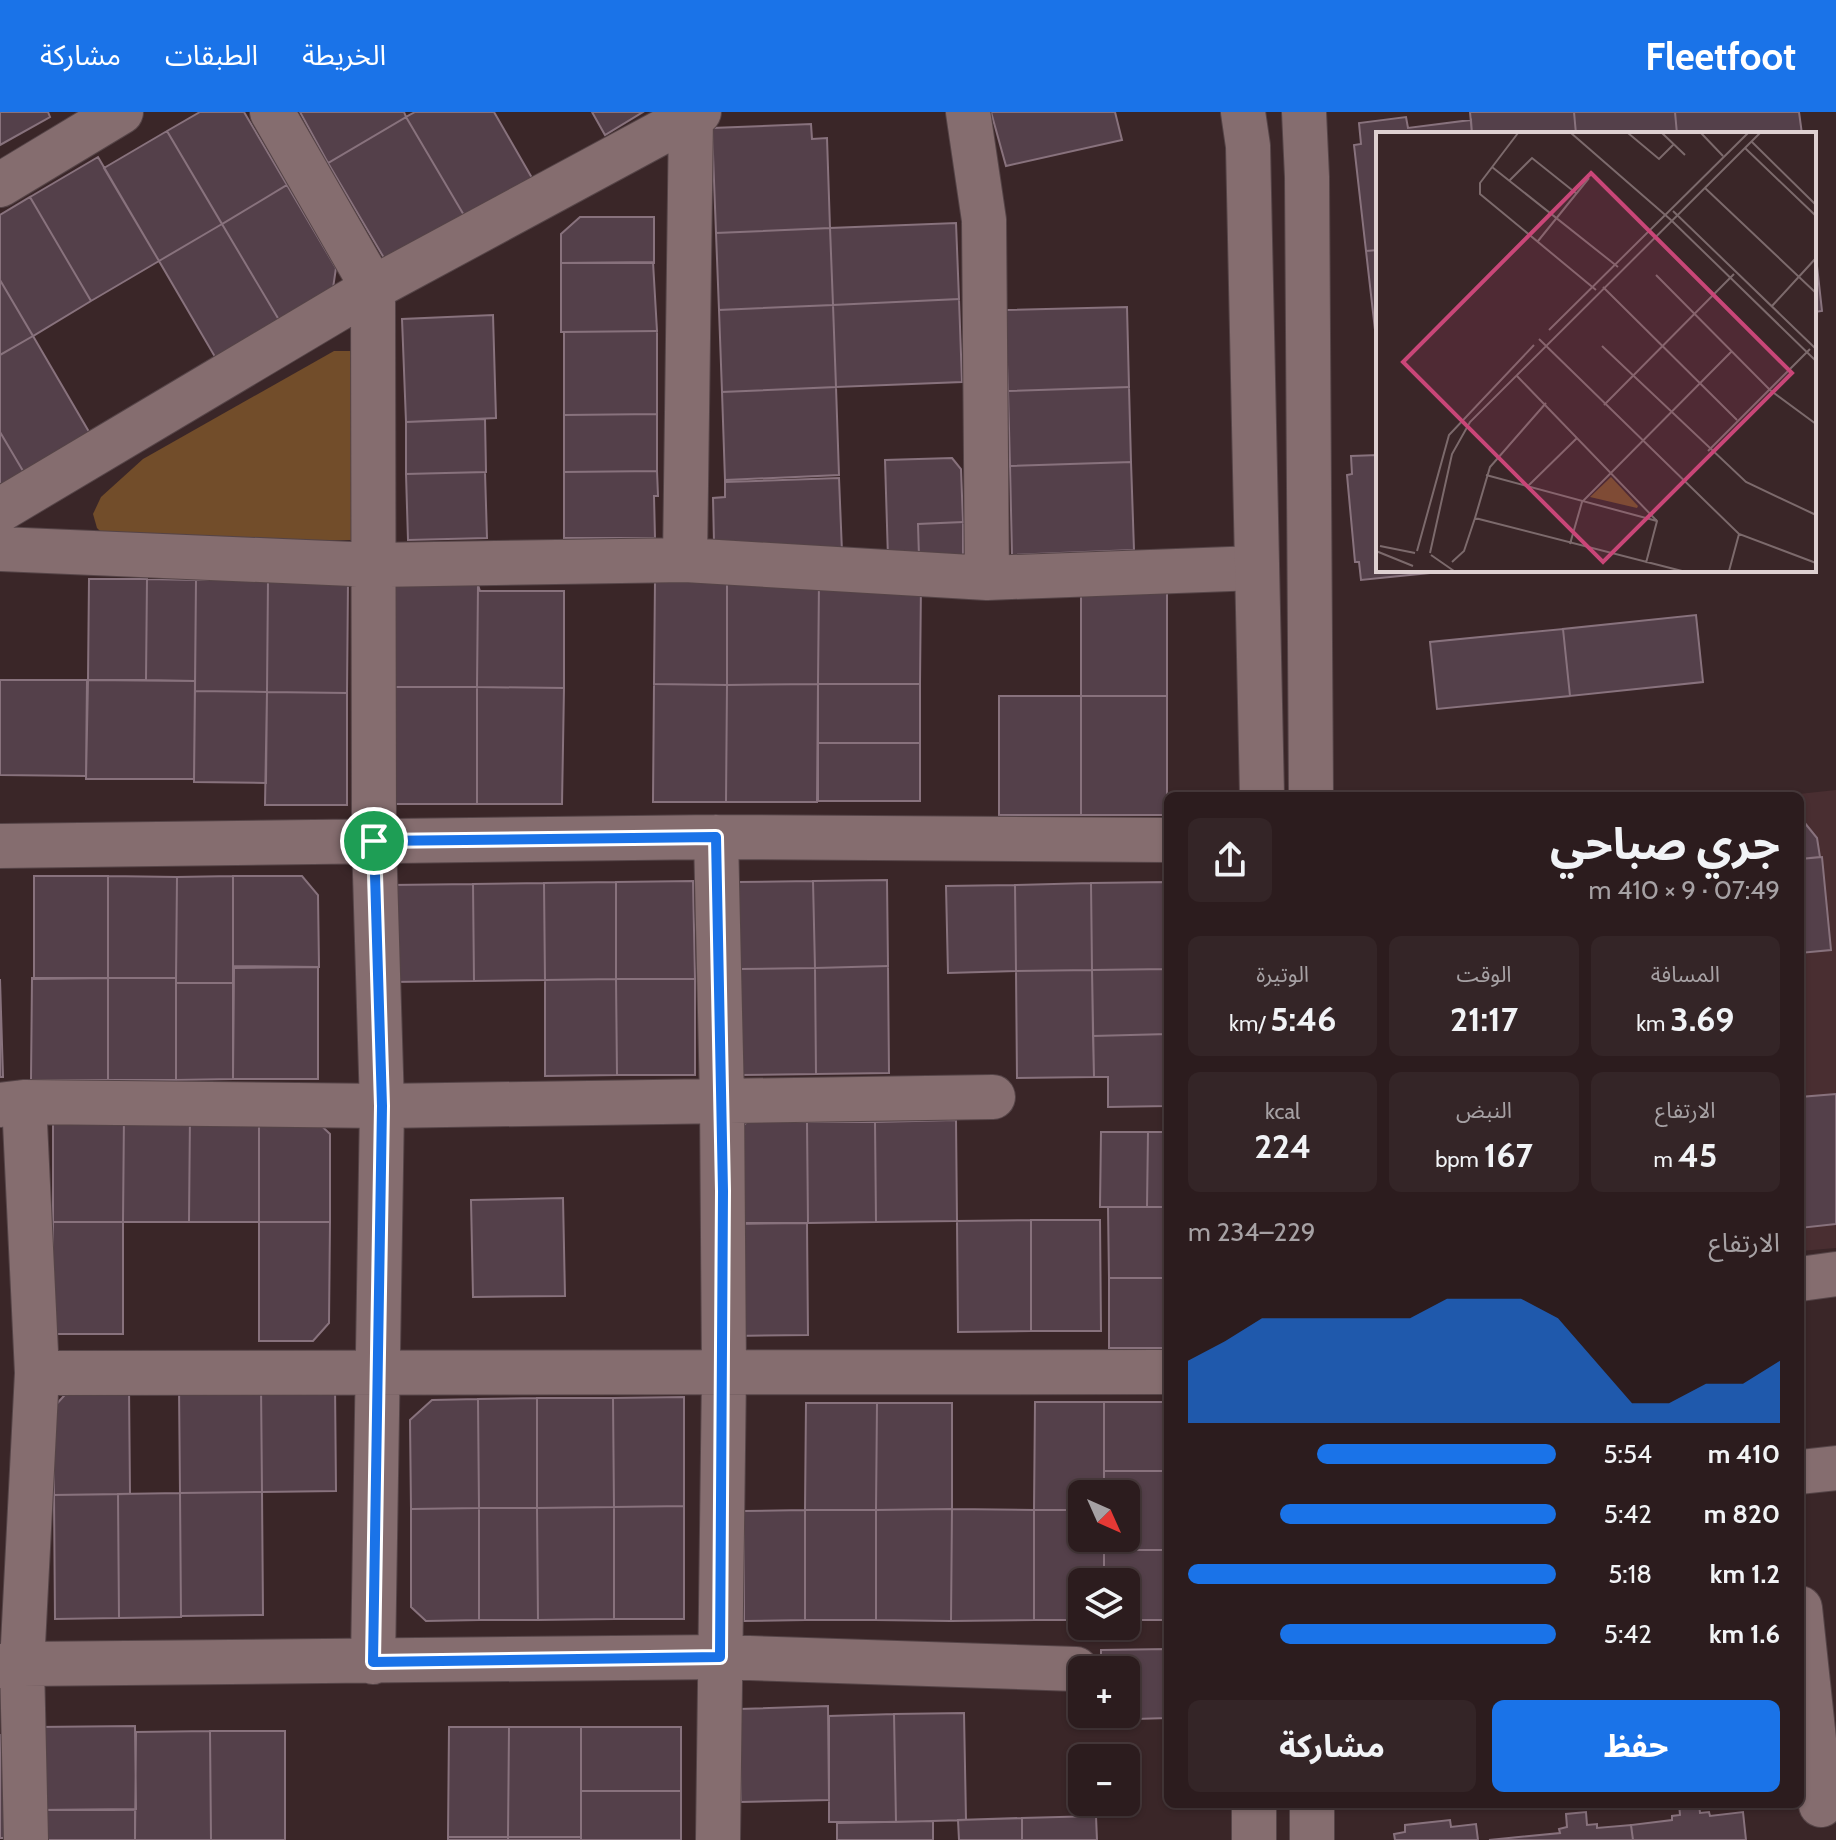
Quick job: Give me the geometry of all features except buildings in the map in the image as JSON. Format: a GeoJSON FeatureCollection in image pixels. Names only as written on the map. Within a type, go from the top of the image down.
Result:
{"type":"FeatureCollection","features":[{"type":"Feature","properties":{"kind":"street"},"geometry":{"type":"LineString","coordinates":[[0,185],[121,112]]}},
{"type":"Feature","properties":{"kind":"street"},"geometry":{"type":"LineString","coordinates":[[272,112],[373,288],[374,841],[382,1106],[373,1662]]}},
{"type":"Feature","properties":{"kind":"street"},"geometry":{"type":"LineString","coordinates":[[968,112],[984,220],[987,578]]}},
{"type":"Feature","properties":{"kind":"street"},"geometry":{"type":"LineString","coordinates":[[1243,112],[1248,146],[1262,792]]}},
{"type":"Feature","properties":{"kind":"street"},"geometry":{"type":"LineString","coordinates":[[1304,112],[1308,193],[1311,792]]}},
{"type":"Feature","properties":{"kind":"street"},"geometry":{"type":"LineString","coordinates":[[0,510],[373,288],[695,114],[685,560]]}},
{"type":"Feature","properties":{"kind":"street"},"geometry":{"type":"LineString","coordinates":[[0,549],[375,565],[685,560],[987,578],[1257,568]]}},
{"type":"Feature","properties":{"kind":"street"},"geometry":{"type":"LineString","coordinates":[[716,837],[724,1373],[718,1840]]}},
{"type":"Feature","properties":{"kind":"street"},"geometry":{"type":"LineString","coordinates":[[0,846],[716,837],[1164,840]]}},
{"type":"Feature","properties":{"kind":"street"},"geometry":{"type":"LineString","coordinates":[[26,1840],[11,1665],[37,1373],[12,1103],[382,1106],[993,1097]]}},
{"type":"Feature","properties":{"kind":"street"},"geometry":{"type":"LineString","coordinates":[[1804,1278],[1836,1274]]}},
{"type":"Feature","properties":{"kind":"street"},"geometry":{"type":"LineString","coordinates":[[37,1373],[1164,1372]]}},
{"type":"Feature","properties":{"kind":"street"},"geometry":{"type":"LineString","coordinates":[[1804,1472],[1836,1468]]}},
{"type":"Feature","properties":{"kind":"street"},"geometry":{"type":"LineString","coordinates":[[1804,1620],[1822,1676],[1821,1805]]}},
{"type":"Feature","properties":{"kind":"street"},"geometry":{"type":"LineString","coordinates":[[11,1665],[720,1657],[1068,1669]]}},
{"type":"Feature","properties":{"kind":"street"},"geometry":{"type":"LineString","coordinates":[[1254,1808],[1254,1840]]}},
{"type":"Feature","properties":{"kind":"street"},"geometry":{"type":"LineString","coordinates":[[1312,1808],[1312,1840]]}},
{"type":"Feature","properties":{"kind":"shaded area"},"geometry":{"type":"Polygon","coordinates":[[[334,351],[357,351],[352,540],[164,544],[106,537],[97,528],[93,514],[101,497],[143,459],[334,351]]]}},
{"type":"Feature","properties":{"kind":"shaded area"},"geometry":{"type":"Polygon","coordinates":[[[1836,790],[1836,1248],[1804,1251],[1804,793],[1836,790]]]}},
{"type":"Feature","properties":{"kind":"route"},"geometry":{"type":"LineString","coordinates":[[716,837],[724,1373],[720,1657],[373,1662],[382,1106],[374,841],[716,837]]}}]}
